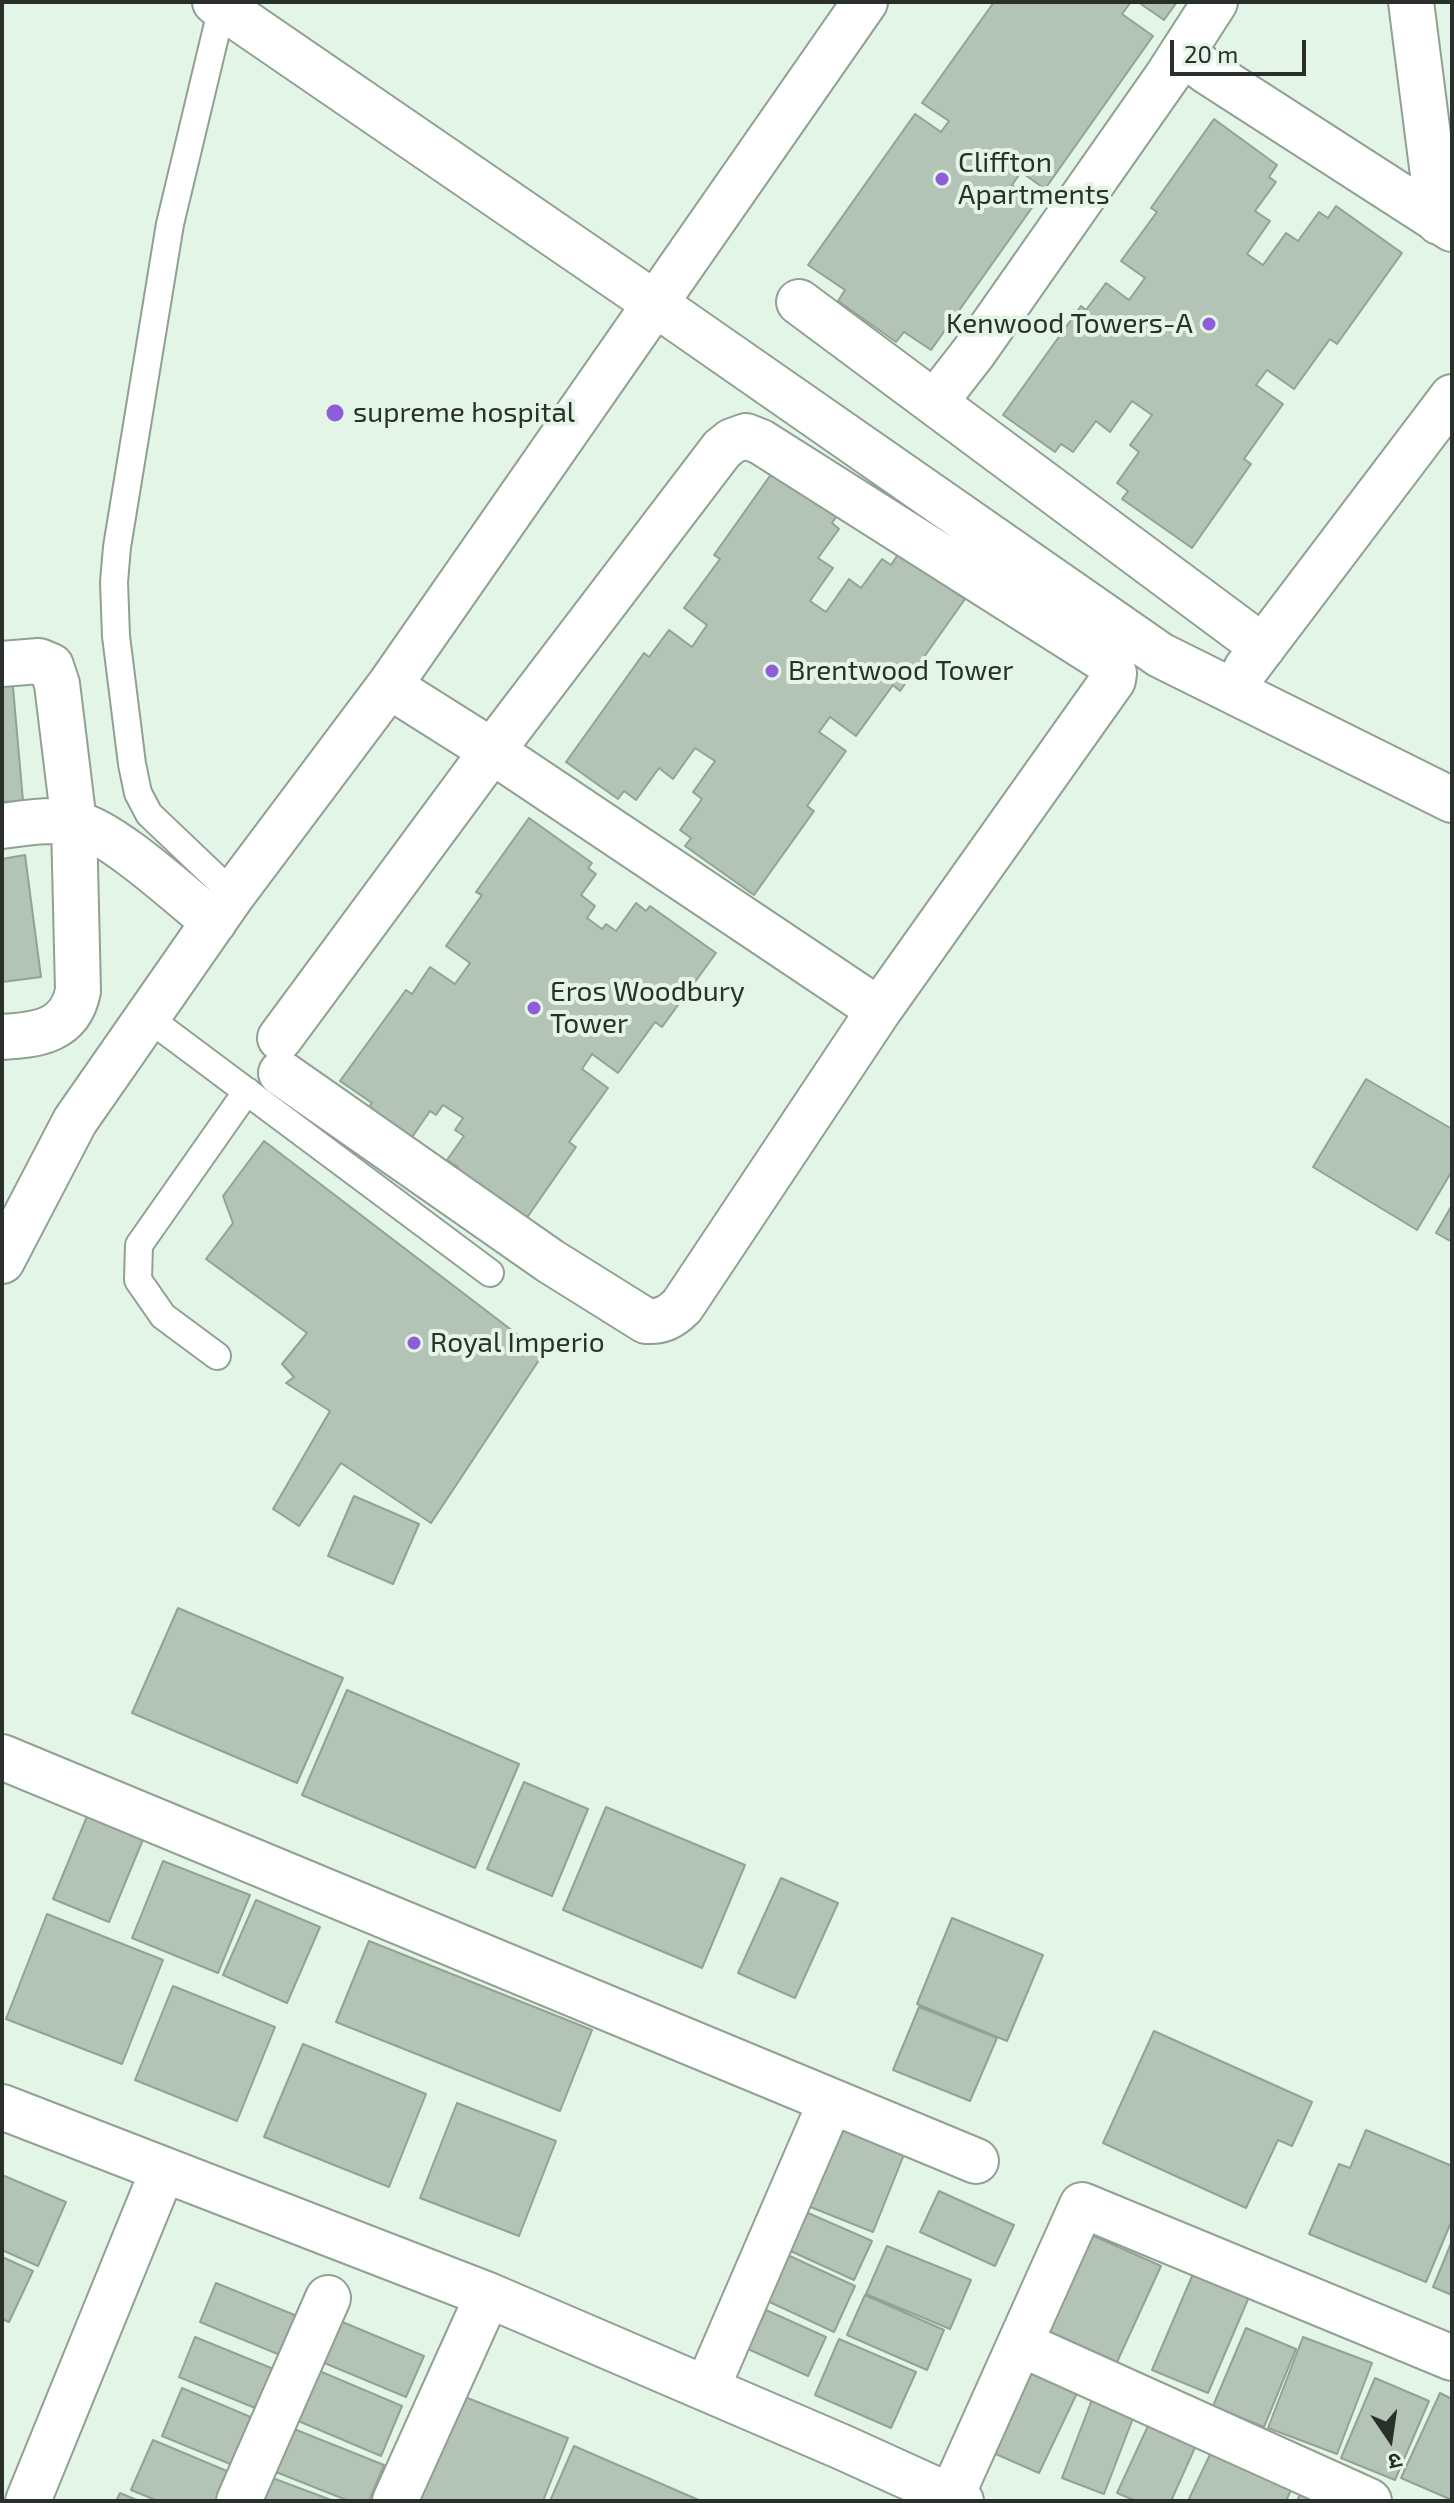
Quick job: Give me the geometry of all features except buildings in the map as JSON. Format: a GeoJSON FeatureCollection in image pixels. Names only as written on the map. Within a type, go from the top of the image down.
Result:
{"type":"FeatureCollection","features":[{"type":"Feature","properties":{"kind":"street"},"geometry":{"type":"LineString","coordinates":[[7,1240],[75,1121],[147,1017],[223,908],[389,686],[865,2]]}},
{"type":"Feature","properties":{"kind":"street"},"geometry":{"type":"LineString","coordinates":[[935,402],[974,352],[1215,2]]}},
{"type":"Feature","properties":{"kind":"street"},"geometry":{"type":"LineString","coordinates":[[1411,2],[1446,226]]}},
{"type":"Feature","properties":{"kind":"street"},"geometry":{"type":"LineString","coordinates":[[218,4],[1160,655],[1452,800]]}},
{"type":"Feature","properties":{"kind":"street"},"geometry":{"type":"LineString","coordinates":[[1182,53],[1446,226]]}},
{"type":"Feature","properties":{"kind":"street"},"geometry":{"type":"LineString","coordinates":[[799,302],[1263,647]]}},
{"type":"Feature","properties":{"kind":"street"},"geometry":{"type":"LineString","coordinates":[[1231,691],[1452,397]]}},
{"type":"Feature","properties":{"kind":"street"},"geometry":{"type":"LineString","coordinates":[[746,436],[761,442],[1108,662],[1114,673],[1113,680],[879,1010],[682,1306],[672,1316],[658,1322],[646,1321],[550,1261],[269,1068],[492,751],[722,449],[746,436]]}},
{"type":"Feature","properties":{"kind":"street"},"geometry":{"type":"LineString","coordinates":[[2,664],[39,661],[51,666],[57,684],[74,823],[78,991],[75,1009],[59,1025],[27,1035],[2,1037]]}},
{"type":"Feature","properties":{"kind":"street"},"geometry":{"type":"LineString","coordinates":[[389,686],[492,751],[879,1010]]}},
{"type":"Feature","properties":{"kind":"street"},"geometry":{"type":"LineString","coordinates":[[2,826],[49,821],[74,823],[99,830],[223,908]]}},
{"type":"Feature","properties":{"kind":"street"},"geometry":{"type":"LineString","coordinates":[[2,1757],[976,2161]]}},
{"type":"Feature","properties":{"kind":"street"},"geometry":{"type":"LineString","coordinates":[[707,2388],[831,2101]]}},
{"type":"Feature","properties":{"kind":"street"},"geometry":{"type":"LineString","coordinates":[[2,2107],[488,2295],[956,2499],[1082,2205],[1452,2358]]}},
{"type":"Feature","properties":{"kind":"street"},"geometry":{"type":"LineString","coordinates":[[28,2501],[163,2170]]}},
{"type":"Feature","properties":{"kind":"street"},"geometry":{"type":"LineString","coordinates":[[395,2501],[488,2295]]}},
{"type":"Feature","properties":{"kind":"street"},"geometry":{"type":"LineString","coordinates":[[239,2501],[328,2298]]}},
{"type":"Feature","properties":{"kind":"street"},"geometry":{"type":"LineString","coordinates":[[1021,2344],[1369,2501]]}},
{"type":"Feature","properties":{"kind":"lane"},"geometry":{"type":"LineString","coordinates":[[218,4],[170,224],[117,547],[114,582],[116,636],[138,793],[149,814],[223,908]]}},
{"type":"Feature","properties":{"kind":"lane"},"geometry":{"type":"LineString","coordinates":[[147,1017],[269,1068],[490,1273]]}},
{"type":"Feature","properties":{"kind":"lane"},"geometry":{"type":"LineString","coordinates":[[217,1356],[163,1316],[138,1280],[139,1245],[269,1068]]}},
{"type":"Feature","properties":{"kind":"place","name":"Cliffton Apartments"},"geometry":{"type":"Point","coordinates":[942,179]}},
{"type":"Feature","properties":{"kind":"place","name":"Kenwood Towers-A"},"geometry":{"type":"Point","coordinates":[1209,324]}},
{"type":"Feature","properties":{"kind":"place","name":"supreme hospital"},"geometry":{"type":"Point","coordinates":[335,413]}},
{"type":"Feature","properties":{"kind":"place","name":"Brentwood Tower"},"geometry":{"type":"Point","coordinates":[772,671]}},
{"type":"Feature","properties":{"kind":"place","name":"Eros Woodbury Tower"},"geometry":{"type":"Point","coordinates":[534,1008]}},
{"type":"Feature","properties":{"kind":"place","name":"Royal Imperio"},"geometry":{"type":"Point","coordinates":[414,1343]}}]}
